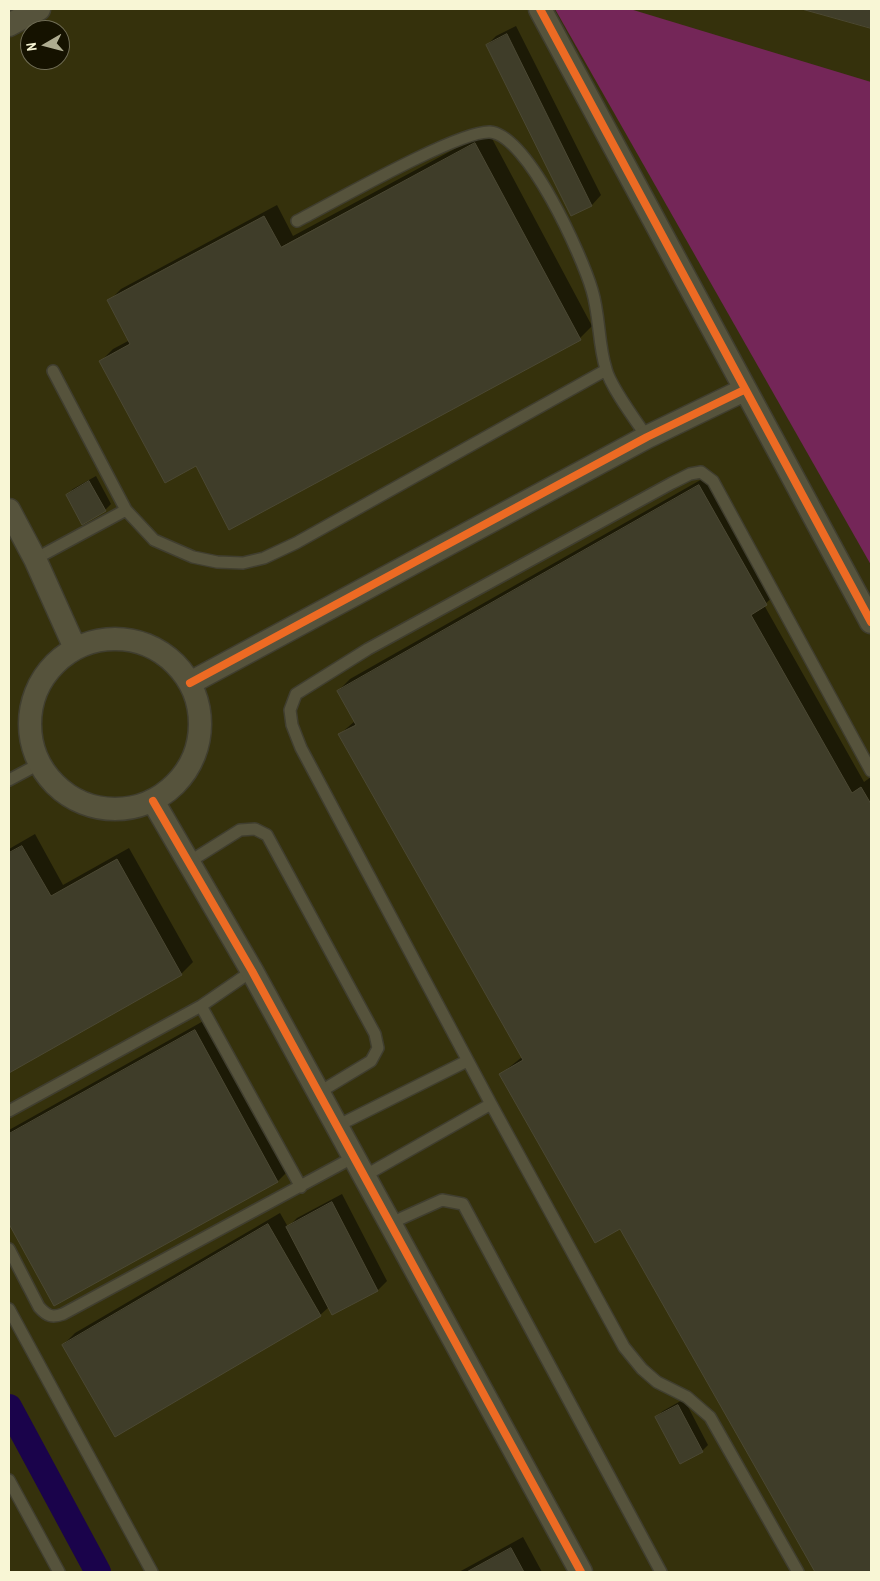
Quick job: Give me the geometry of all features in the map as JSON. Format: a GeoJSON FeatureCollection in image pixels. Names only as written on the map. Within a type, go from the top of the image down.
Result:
{"type":"FeatureCollection","features":[{"type":"Feature","properties":{"kind":"street"},"geometry":{"type":"LineString","coordinates":[[9,25],[39,9]]}},
{"type":"Feature","properties":{"kind":"street"},"geometry":{"type":"LineString","coordinates":[[540,9],[744,390],[871,622]]}},
{"type":"Feature","properties":{"kind":"street"},"geometry":{"type":"LineString","coordinates":[[190,683],[647,437],[744,390]]}},
{"type":"Feature","properties":{"kind":"street"},"geometry":{"type":"LineString","coordinates":[[9,510],[35,558],[75,648]]}},
{"type":"Feature","properties":{"kind":"street"},"geometry":{"type":"LineString","coordinates":[[118,638],[140,642],[166,656],[177,665],[190,683],[197,701],[200,721],[196,750],[183,776],[170,790],[153,801],[128,810],[102,810],[76,801],[54,786],[39,764],[30,739],[30,711],[38,686],[54,664],[75,648],[96,640],[118,638]]}},
{"type":"Feature","properties":{"kind":"street"},"geometry":{"type":"LineString","coordinates":[[153,801],[252,971],[581,1572]]}},
{"type":"Feature","properties":{"kind":"lane"},"geometry":{"type":"LineString","coordinates":[[298,221],[450,143],[490,132],[507,139],[522,154],[533,170],[584,268],[593,292],[606,370],[647,437]]}},
{"type":"Feature","properties":{"kind":"lane"},"geometry":{"type":"LineString","coordinates":[[53,371],[126,510],[154,540],[193,558],[217,562],[243,563],[264,558],[304,538],[606,370]]}},
{"type":"Feature","properties":{"kind":"lane"},"geometry":{"type":"LineString","coordinates":[[798,1572],[710,1417],[687,1397],[657,1382],[642,1369],[624,1347],[490,1104],[301,748],[292,724],[290,710],[296,694],[368,649],[672,483],[690,474],[701,472],[713,481],[871,771]]}},
{"type":"Feature","properties":{"kind":"lane"},"geometry":{"type":"LineString","coordinates":[[35,558],[126,510]]}},
{"type":"Feature","properties":{"kind":"lane"},"geometry":{"type":"LineString","coordinates":[[9,780],[39,764]]}},
{"type":"Feature","properties":{"kind":"lane"},"geometry":{"type":"LineString","coordinates":[[189,862],[240,830],[255,829],[267,834],[375,1034],[378,1048],[371,1060],[318,1093]]}},
{"type":"Feature","properties":{"kind":"lane"},"geometry":{"type":"LineString","coordinates":[[9,1111],[201,1006],[252,971]]}},
{"type":"Feature","properties":{"kind":"lane"},"geometry":{"type":"LineString","coordinates":[[201,1006],[301,1187]]}},
{"type":"Feature","properties":{"kind":"lane"},"geometry":{"type":"LineString","coordinates":[[337,1126],[467,1061]]}},
{"type":"Feature","properties":{"kind":"lane"},"geometry":{"type":"LineString","coordinates":[[9,1248],[39,1307],[46,1315],[53,1317],[63,1314],[301,1187],[360,1166],[490,1104]]}},
{"type":"Feature","properties":{"kind":"lane"},"geometry":{"type":"LineString","coordinates":[[391,1223],[442,1200],[463,1204],[661,1572]]}},
{"type":"Feature","properties":{"kind":"lane"},"geometry":{"type":"LineString","coordinates":[[9,1309],[152,1572]]}},
{"type":"Feature","properties":{"kind":"lane"},"geometry":{"type":"LineString","coordinates":[[9,1480],[59,1572]]}},
{"type":"Feature","properties":{"kind":"shaded area"},"geometry":{"type":"Polygon","coordinates":[[[9,9],[871,9],[871,1572],[9,1572],[9,9]]]}},
{"type":"Feature","properties":{"kind":"shaded area"},"geometry":{"type":"Polygon","coordinates":[[[555,9],[630,9],[871,82],[871,565],[555,9]]]}},
{"type":"Feature","properties":{"kind":"building"},"geometry":{"type":"Polygon","coordinates":[[[802,9],[871,9],[871,28],[802,9]]]}},
{"type":"Feature","properties":{"kind":"building"},"geometry":{"type":"Polygon","coordinates":[[[507,34],[592,206],[571,216],[486,45],[507,34]]]}},
{"type":"Feature","properties":{"kind":"building"},"geometry":{"type":"Polygon","coordinates":[[[475,143],[581,340],[229,530],[196,466],[165,483],[99,361],[130,344],[107,300],[264,216],[281,247],[475,143]]]}},
{"type":"Feature","properties":{"kind":"building"},"geometry":{"type":"Polygon","coordinates":[[[89,481],[106,511],[82,525],[66,495],[89,481]]]}},
{"type":"Feature","properties":{"kind":"building"},"geometry":{"type":"Polygon","coordinates":[[[699,485],[767,605],[751,615],[852,793],[861,787],[871,804],[871,1572],[815,1572],[620,1229],[595,1243],[499,1074],[523,1060],[338,734],[356,725],[337,691],[699,485]]]}},
{"type":"Feature","properties":{"kind":"building"},"geometry":{"type":"Polygon","coordinates":[[[22,846],[51,896],[117,859],[182,975],[9,1073],[9,853],[22,846]]]}},
{"type":"Feature","properties":{"kind":"building"},"geometry":{"type":"Polygon","coordinates":[[[195,1030],[278,1182],[54,1306],[9,1224],[9,1134],[195,1030]]]}},
{"type":"Feature","properties":{"kind":"building"},"geometry":{"type":"Polygon","coordinates":[[[332,1202],[378,1291],[332,1315],[286,1227],[332,1202]]]}},
{"type":"Feature","properties":{"kind":"building"},"geometry":{"type":"Polygon","coordinates":[[[268,1224],[321,1316],[115,1437],[62,1345],[268,1224]]]}},
{"type":"Feature","properties":{"kind":"building"},"geometry":{"type":"Polygon","coordinates":[[[678,1405],[703,1452],[680,1464],[655,1417],[678,1405]]]}},
{"type":"Feature","properties":{"kind":"building"},"geometry":{"type":"Polygon","coordinates":[[[511,1548],[524,1572],[467,1572],[511,1548]]]}},
{"type":"Feature","properties":{"kind":"waterway"},"geometry":{"type":"LineString","coordinates":[[9,1407],[98,1572]]}},
{"type":"Feature","properties":{"kind":"cycle path"},"geometry":{"type":"LineString","coordinates":[[540,9],[871,622]]}},
{"type":"Feature","properties":{"kind":"cycle path"},"geometry":{"type":"LineString","coordinates":[[190,683],[647,437],[744,390]]}},
{"type":"Feature","properties":{"kind":"cycle path"},"geometry":{"type":"LineString","coordinates":[[153,801],[252,971],[581,1572]]}}]}
